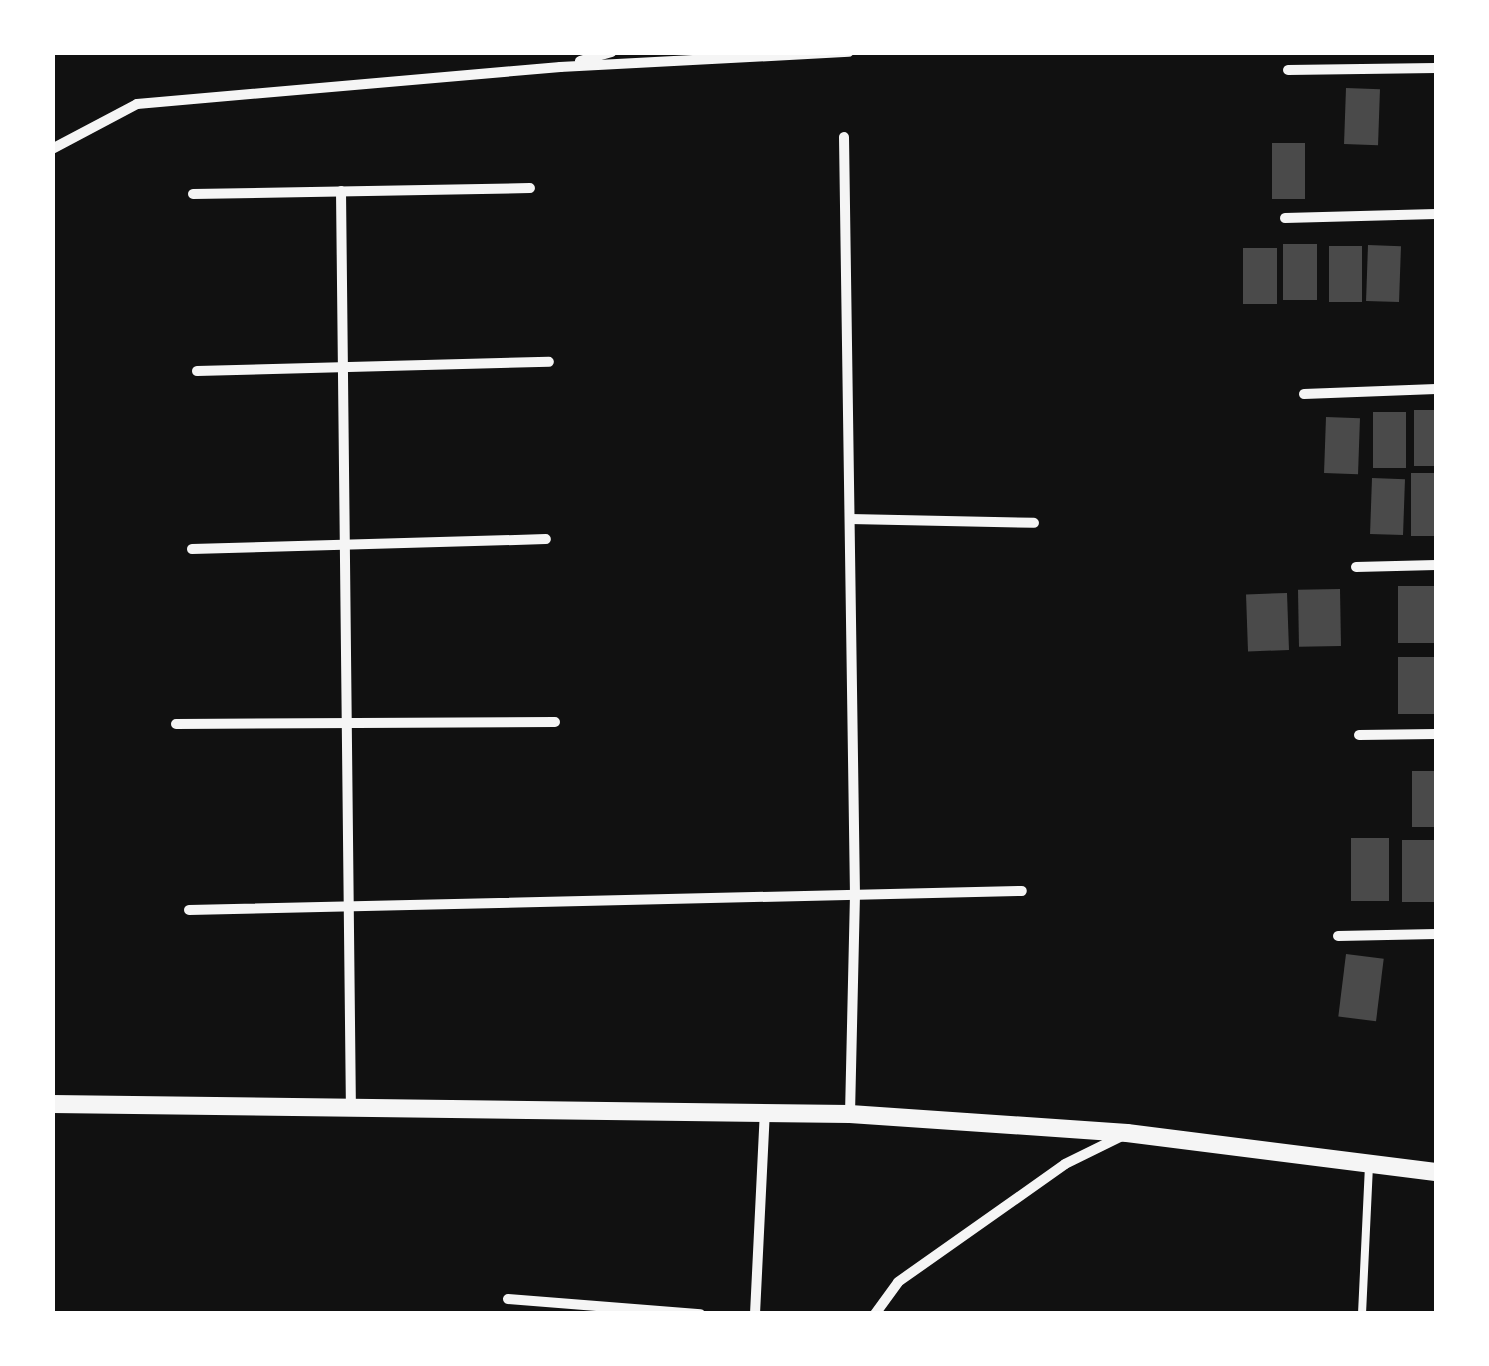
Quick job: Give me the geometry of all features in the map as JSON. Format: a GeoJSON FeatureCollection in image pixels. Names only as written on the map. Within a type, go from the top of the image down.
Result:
{"type":"FeatureCollection","features":[{"type":"Feature","properties":{"kind":"street"},"geometry":{"type":"LineString","coordinates":[[560,67],[612,52]]}},
{"type":"Feature","properties":{"kind":"street"},"geometry":{"type":"LineString","coordinates":[[52,150],[137,104],[560,67],[848,52]]}},
{"type":"Feature","properties":{"kind":"street"},"geometry":{"type":"LineString","coordinates":[[1288,70],[1436,68]]}},
{"type":"Feature","properties":{"kind":"street"},"geometry":{"type":"LineString","coordinates":[[844,137],[855,894],[850,1114]]}},
{"type":"Feature","properties":{"kind":"street"},"geometry":{"type":"LineString","coordinates":[[193,194],[530,188]]}},
{"type":"Feature","properties":{"kind":"street"},"geometry":{"type":"LineString","coordinates":[[340,192],[352,1110]]}},
{"type":"Feature","properties":{"kind":"street"},"geometry":{"type":"LineString","coordinates":[[1284,218],[1436,214]]}},
{"type":"Feature","properties":{"kind":"street"},"geometry":{"type":"LineString","coordinates":[[197,371],[548,362]]}},
{"type":"Feature","properties":{"kind":"street"},"geometry":{"type":"LineString","coordinates":[[1304,394],[1436,390]]}},
{"type":"Feature","properties":{"kind":"street"},"geometry":{"type":"LineString","coordinates":[[850,519],[1034,522]]}},
{"type":"Feature","properties":{"kind":"street"},"geometry":{"type":"LineString","coordinates":[[192,549],[546,539]]}},
{"type":"Feature","properties":{"kind":"street"},"geometry":{"type":"LineString","coordinates":[[1356,567],[1436,565]]}},
{"type":"Feature","properties":{"kind":"street"},"geometry":{"type":"LineString","coordinates":[[176,724],[555,722]]}},
{"type":"Feature","properties":{"kind":"street"},"geometry":{"type":"LineString","coordinates":[[1359,735],[1436,734]]}},
{"type":"Feature","properties":{"kind":"street"},"geometry":{"type":"LineString","coordinates":[[189,910],[1022,891]]}},
{"type":"Feature","properties":{"kind":"street"},"geometry":{"type":"LineString","coordinates":[[1338,936],[1436,934]]}},
{"type":"Feature","properties":{"kind":"street"},"geometry":{"type":"LineString","coordinates":[[52,1104],[850,1114],[1127,1133],[1436,1172]]}},
{"type":"Feature","properties":{"kind":"street"},"geometry":{"type":"LineString","coordinates":[[756,1314],[766,1110]]}},
{"type":"Feature","properties":{"kind":"street"},"geometry":{"type":"LineString","coordinates":[[875,1314],[898,1282],[1065,1164],[1127,1133]]}},
{"type":"Feature","properties":{"kind":"street"},"geometry":{"type":"LineString","coordinates":[[508,1299],[700,1314]]}},
{"type":"Feature","properties":{"kind":"lane"},"geometry":{"type":"LineString","coordinates":[[1362,1314],[1369,1163]]}},
{"type":"Feature","properties":{"kind":"building"},"geometry":{"type":"Polygon","coordinates":[[[1346,88],[1380,89],[1378,145],[1344,144],[1346,88]]]}},
{"type":"Feature","properties":{"kind":"building"},"geometry":{"type":"Polygon","coordinates":[[[1272,143],[1305,143],[1305,199],[1272,199],[1272,143]]]}},
{"type":"Feature","properties":{"kind":"building"},"geometry":{"type":"Polygon","coordinates":[[[1283,244],[1317,244],[1317,300],[1283,300],[1283,244]]]}},
{"type":"Feature","properties":{"kind":"building"},"geometry":{"type":"Polygon","coordinates":[[[1368,245],[1401,246],[1399,302],[1366,301],[1368,245]]]}},
{"type":"Feature","properties":{"kind":"building"},"geometry":{"type":"Polygon","coordinates":[[[1329,246],[1362,246],[1362,302],[1329,302],[1329,246]]]}},
{"type":"Feature","properties":{"kind":"building"},"geometry":{"type":"Polygon","coordinates":[[[1243,248],[1277,248],[1277,304],[1243,304],[1243,248]]]}},
{"type":"Feature","properties":{"kind":"building"},"geometry":{"type":"Polygon","coordinates":[[[1414,410],[1436,410],[1436,466],[1414,466],[1414,410]]]}},
{"type":"Feature","properties":{"kind":"building"},"geometry":{"type":"Polygon","coordinates":[[[1373,412],[1406,412],[1406,468],[1373,468],[1373,412]]]}},
{"type":"Feature","properties":{"kind":"building"},"geometry":{"type":"Polygon","coordinates":[[[1326,417],[1360,418],[1358,474],[1324,473],[1326,417]]]}},
{"type":"Feature","properties":{"kind":"building"},"geometry":{"type":"Polygon","coordinates":[[[1411,473],[1436,473],[1436,536],[1411,536],[1411,473]]]}},
{"type":"Feature","properties":{"kind":"building"},"geometry":{"type":"Polygon","coordinates":[[[1372,478],[1405,479],[1403,535],[1370,534],[1372,478]]]}},
{"type":"Feature","properties":{"kind":"building"},"geometry":{"type":"Polygon","coordinates":[[[1398,586],[1436,586],[1436,643],[1398,643],[1398,586]]]}},
{"type":"Feature","properties":{"kind":"building"},"geometry":{"type":"Polygon","coordinates":[[[1340,589],[1341,646],[1299,647],[1298,590],[1340,589]]]}},
{"type":"Feature","properties":{"kind":"building"},"geometry":{"type":"Polygon","coordinates":[[[1287,593],[1289,650],[1248,651],[1246,594],[1287,593]]]}},
{"type":"Feature","properties":{"kind":"building"},"geometry":{"type":"Polygon","coordinates":[[[1398,657],[1436,657],[1436,714],[1398,714],[1398,657]]]}},
{"type":"Feature","properties":{"kind":"building"},"geometry":{"type":"Polygon","coordinates":[[[1412,771],[1436,771],[1436,827],[1412,827],[1412,771]]]}},
{"type":"Feature","properties":{"kind":"building"},"geometry":{"type":"Polygon","coordinates":[[[1351,838],[1389,838],[1389,901],[1351,901],[1351,838]]]}},
{"type":"Feature","properties":{"kind":"building"},"geometry":{"type":"Polygon","coordinates":[[[1402,840],[1436,840],[1436,902],[1402,902],[1402,840]]]}},
{"type":"Feature","properties":{"kind":"building"},"geometry":{"type":"Polygon","coordinates":[[[1346,954],[1384,959],[1376,1021],[1338,1017],[1346,954]]]}}]}
